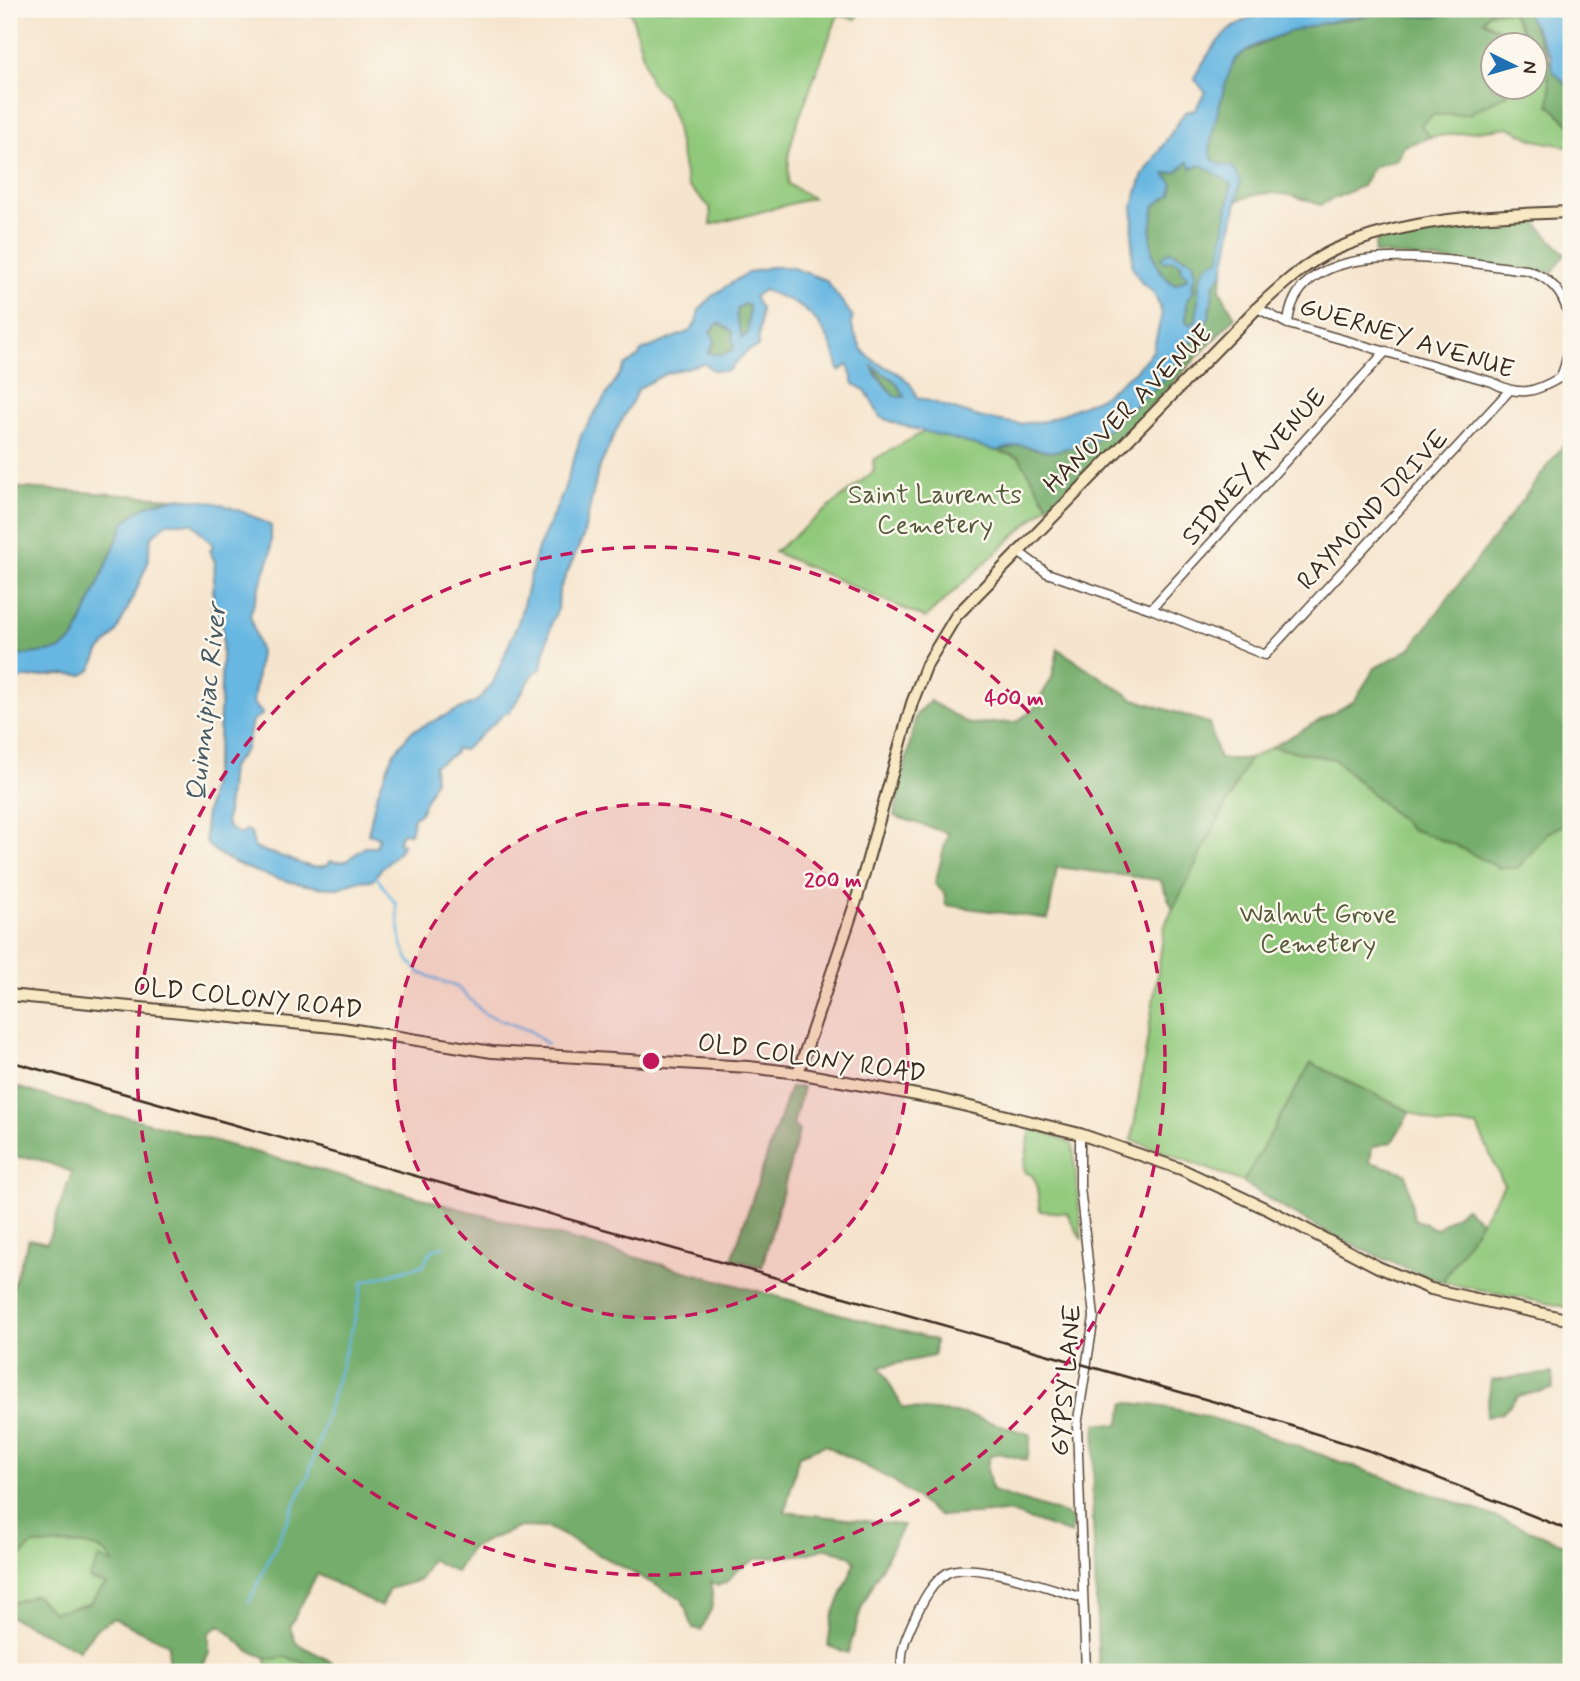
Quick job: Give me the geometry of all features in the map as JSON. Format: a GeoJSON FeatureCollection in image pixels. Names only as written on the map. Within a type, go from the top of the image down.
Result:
{"type":"FeatureCollection","features":[{"type":"Feature","properties":{"kind":"main road","name":"HANOVER AVENUE"},"geometry":{"type":"LineString","coordinates":[[798,1073],[857,898],[907,716],[927,664],[956,616],[1258,308],[1286,282],[1332,251],[1390,229],[1435,221],[1571,212]]}},
{"type":"Feature","properties":{"kind":"main road","name":"OLD COLONY ROAD"},"geometry":{"type":"LineString","coordinates":[[9,995],[343,1028],[492,1052],[678,1061],[798,1073],[979,1107],[1080,1134],[1213,1183],[1406,1279],[1460,1297],[1571,1320]]}},
{"type":"Feature","properties":{"kind":"street"},"geometry":{"type":"LineString","coordinates":[[1288,324],[1290,308],[1309,281],[1353,260],[1378,257],[1527,270],[1545,276],[1559,290],[1570,318],[1570,354]]}},
{"type":"Feature","properties":{"kind":"street","name":"GUERNEY AVENUE"},"geometry":{"type":"LineString","coordinates":[[1258,308],[1288,324],[1526,394],[1561,377],[1570,354]]}},
{"type":"Feature","properties":{"kind":"street","name":"SIDNEY AVENUE"},"geometry":{"type":"LineString","coordinates":[[1151,609],[1386,351]]}},
{"type":"Feature","properties":{"kind":"street","name":"RAYMOND DRIVE"},"geometry":{"type":"LineString","coordinates":[[1151,609],[1265,655],[1509,391]]}},
{"type":"Feature","properties":{"kind":"street"},"geometry":{"type":"LineString","coordinates":[[1017,551],[1047,573],[1151,609]]}},
{"type":"Feature","properties":{"kind":"street","name":"GYPSY LANE"},"geometry":{"type":"LineString","coordinates":[[1080,1134],[1080,1187],[1094,1296],[1092,1338],[1081,1389],[1077,1426],[1086,1672]]}},
{"type":"Feature","properties":{"kind":"street"},"geometry":{"type":"LineString","coordinates":[[902,1672],[900,1658],[904,1640],[925,1597],[948,1572],[966,1568],[1083,1598]]}},
{"type":"Feature","properties":{"kind":"green space"},"geometry":{"type":"Polygon","coordinates":[[[594,9],[859,9],[856,19],[838,15],[789,152],[788,184],[813,198],[711,225],[710,207],[687,185],[674,118],[666,99],[650,82],[631,12],[594,9]]]}},
{"type":"Feature","properties":{"kind":"green space"},"geometry":{"type":"Polygon","coordinates":[[[1458,9],[1524,9],[1536,32],[1524,32],[1511,12],[1489,12],[1483,21],[1504,32],[1478,32],[1478,102],[1492,102],[1468,114],[1433,115],[1420,125],[1431,137],[1404,146],[1397,159],[1373,167],[1362,186],[1320,205],[1269,193],[1237,201],[1241,181],[1227,165],[1217,163],[1211,155],[1210,142],[1228,71],[1239,55],[1296,28],[1380,14],[1435,17],[1458,9]]]}},
{"type":"Feature","properties":{"kind":"green space"},"geometry":{"type":"Polygon","coordinates":[[[1489,12],[1511,12],[1523,32],[1504,32],[1483,20],[1489,12]]]}},
{"type":"Feature","properties":{"kind":"green space"},"geometry":{"type":"Polygon","coordinates":[[[1548,57],[1571,89],[1571,125],[1549,105],[1548,57]]]}},
{"type":"Feature","properties":{"kind":"green space"},"geometry":{"type":"Polygon","coordinates":[[[1548,76],[1549,105],[1571,125],[1571,147],[1534,140],[1509,127],[1431,137],[1420,126],[1433,115],[1468,114],[1491,102],[1548,102],[1548,76]]]}},
{"type":"Feature","properties":{"kind":"green space"},"geometry":{"type":"Polygon","coordinates":[[[1188,161],[1228,179],[1231,189],[1220,259],[1195,322],[1189,325],[1186,322],[1187,301],[1194,290],[1194,268],[1188,259],[1170,251],[1173,260],[1180,261],[1188,276],[1186,280],[1175,285],[1154,259],[1151,239],[1155,205],[1170,194],[1173,184],[1165,174],[1177,171],[1188,161]]]}},
{"type":"Feature","properties":{"kind":"green space"},"geometry":{"type":"Polygon","coordinates":[[[1536,223],[1565,254],[1552,273],[1374,253],[1376,241],[1419,230],[1536,223]]]}},
{"type":"Feature","properties":{"kind":"green space"},"geometry":{"type":"Polygon","coordinates":[[[1223,273],[1220,290],[1235,317],[1100,459],[1048,505],[1019,457],[997,451],[1020,445],[1050,452],[1092,443],[1166,378],[1209,317],[1214,284],[1223,273]]]}},
{"type":"Feature","properties":{"kind":"green space"},"geometry":{"type":"Polygon","coordinates":[[[744,304],[749,306],[749,333],[742,338],[736,316],[738,308],[744,304]]]}},
{"type":"Feature","properties":{"kind":"green space"},"geometry":{"type":"Polygon","coordinates":[[[719,323],[732,331],[734,349],[722,355],[708,353],[714,345],[710,330],[719,323]]]}},
{"type":"Feature","properties":{"kind":"green space"},"geometry":{"type":"Polygon","coordinates":[[[871,365],[895,381],[906,398],[894,396],[871,365]]]}},
{"type":"Feature","properties":{"kind":"green space","name":"Saint Laurents Cemetery"},"geometry":{"type":"Polygon","coordinates":[[[927,430],[1019,457],[1049,504],[925,618],[774,552],[874,471],[873,460],[927,430]]]}},
{"type":"Feature","properties":{"kind":"green space"},"geometry":{"type":"Polygon","coordinates":[[[1571,435],[1571,821],[1547,833],[1518,868],[1499,868],[1455,845],[1411,829],[1334,759],[1272,747],[1354,701],[1375,668],[1410,649],[1571,435]]]}},
{"type":"Feature","properties":{"kind":"green space"},"geometry":{"type":"Polygon","coordinates":[[[9,487],[186,499],[153,504],[138,511],[125,522],[75,638],[60,650],[9,657],[9,487]]]}},
{"type":"Feature","properties":{"kind":"green space"},"geometry":{"type":"Polygon","coordinates":[[[1058,649],[1134,699],[1209,723],[1219,759],[1249,759],[1173,909],[1160,880],[1057,867],[1048,919],[946,905],[944,893],[935,884],[948,833],[894,816],[916,715],[930,701],[969,724],[1016,722],[1033,710],[1052,678],[1058,649]]]}},
{"type":"Feature","properties":{"kind":"green space","name":"Walnut Grove Cemetery"},"geometry":{"type":"Polygon","coordinates":[[[1272,747],[1334,759],[1411,829],[1518,868],[1547,833],[1571,821],[1571,1308],[1442,1282],[1504,1185],[1477,1126],[1439,1125],[1311,1064],[1243,1182],[1132,1140],[1165,924],[1249,759],[1272,747]]]}},
{"type":"Feature","properties":{"kind":"green space"},"geometry":{"type":"Polygon","coordinates":[[[1311,1063],[1410,1112],[1392,1142],[1372,1147],[1370,1162],[1406,1173],[1414,1219],[1436,1229],[1465,1208],[1481,1221],[1442,1282],[1339,1238],[1266,1198],[1243,1182],[1311,1063]]]}},
{"type":"Feature","properties":{"kind":"green space"},"geometry":{"type":"Polygon","coordinates":[[[9,1085],[112,1116],[124,1116],[935,1340],[934,1356],[880,1367],[903,1408],[965,1414],[1031,1435],[1027,1460],[998,1453],[989,1457],[987,1469],[992,1491],[1065,1514],[1073,1520],[1071,1534],[1008,1512],[939,1516],[894,1481],[825,1445],[799,1455],[785,1512],[903,1525],[862,1606],[848,1653],[828,1646],[832,1617],[855,1563],[851,1556],[827,1548],[806,1554],[756,1559],[736,1571],[728,1581],[717,1586],[711,1581],[713,1605],[701,1630],[693,1628],[682,1599],[549,1528],[520,1527],[470,1549],[456,1572],[431,1559],[420,1580],[389,1589],[381,1607],[317,1574],[290,1626],[296,1643],[332,1662],[326,1672],[313,1672],[310,1665],[287,1657],[270,1659],[249,1651],[220,1625],[209,1633],[209,1653],[200,1672],[167,1672],[169,1644],[113,1618],[96,1629],[79,1650],[9,1616],[9,1604],[35,1595],[53,1612],[89,1604],[106,1584],[89,1579],[99,1558],[114,1564],[100,1549],[78,1544],[32,1545],[14,1563],[9,1560],[9,1297],[29,1239],[47,1243],[72,1172],[35,1158],[9,1157],[9,1085]]]}},
{"type":"Feature","properties":{"kind":"green space"},"geometry":{"type":"Polygon","coordinates":[[[790,1087],[803,1087],[793,1125],[799,1131],[762,1267],[732,1259],[790,1087]]]}},
{"type":"Feature","properties":{"kind":"green space"},"geometry":{"type":"Polygon","coordinates":[[[1031,1127],[1073,1146],[1082,1240],[1067,1213],[1040,1211],[1036,1182],[1032,1175],[1026,1173],[1024,1167],[1031,1127]]]}},
{"type":"Feature","properties":{"kind":"green space"},"geometry":{"type":"Polygon","coordinates":[[[1552,1373],[1553,1389],[1518,1396],[1502,1413],[1486,1417],[1491,1380],[1552,1373]]]}},
{"type":"Feature","properties":{"kind":"green space"},"geometry":{"type":"Polygon","coordinates":[[[1125,1403],[1178,1410],[1234,1425],[1457,1503],[1571,1547],[1571,1672],[1099,1672],[1092,1498],[1096,1423],[1119,1425],[1125,1403]]]}},
{"type":"Feature","properties":{"kind":"green space"},"geometry":{"type":"Polygon","coordinates":[[[32,1545],[90,1546],[109,1556],[115,1565],[99,1559],[107,1583],[89,1604],[53,1612],[11,1606],[9,1560],[14,1563],[32,1545]]]}},
{"type":"Feature","properties":{"kind":"green space"},"geometry":{"type":"Polygon","coordinates":[[[287,1657],[310,1665],[313,1672],[279,1672],[267,1664],[265,1658],[287,1657]]]}},
{"type":"Feature","properties":{"kind":"water"},"geometry":{"type":"Polygon","coordinates":[[[1278,9],[1458,9],[1431,16],[1384,14],[1327,22],[1263,42],[1235,60],[1219,108],[1211,155],[1214,161],[1233,167],[1241,181],[1223,273],[1214,284],[1209,317],[1166,378],[1092,443],[1050,452],[1020,445],[997,451],[880,417],[866,391],[854,384],[848,365],[839,371],[829,341],[811,315],[790,301],[764,290],[754,297],[761,309],[758,347],[747,351],[728,371],[713,370],[704,363],[665,374],[639,388],[598,471],[583,537],[559,591],[558,609],[552,621],[541,669],[534,673],[509,713],[505,713],[464,750],[456,749],[454,754],[434,766],[435,780],[420,813],[414,817],[410,833],[402,833],[398,842],[403,844],[400,849],[373,880],[356,881],[337,888],[286,881],[232,861],[206,843],[205,820],[219,741],[223,629],[220,616],[212,613],[215,562],[210,551],[213,545],[192,523],[167,523],[151,537],[148,562],[136,591],[116,633],[99,652],[91,670],[83,675],[62,674],[9,680],[9,657],[60,650],[75,638],[125,522],[141,509],[158,502],[197,500],[217,503],[255,517],[271,526],[271,553],[250,615],[260,652],[253,703],[263,714],[252,721],[246,749],[231,767],[226,822],[229,828],[241,835],[246,830],[251,832],[254,847],[311,867],[328,865],[330,861],[346,861],[365,847],[376,847],[379,837],[368,834],[376,797],[393,754],[412,731],[477,701],[493,683],[519,620],[537,551],[563,493],[582,433],[625,366],[639,356],[641,351],[690,331],[696,323],[699,310],[712,296],[747,273],[770,267],[790,267],[826,280],[853,317],[851,323],[862,349],[875,361],[906,380],[917,397],[982,418],[1019,424],[1046,421],[1102,397],[1135,371],[1153,351],[1162,313],[1154,293],[1142,283],[1132,267],[1133,206],[1142,177],[1185,112],[1195,110],[1205,92],[1194,78],[1211,51],[1236,25],[1278,9]],[[1188,162],[1177,172],[1165,174],[1173,184],[1171,194],[1155,205],[1151,239],[1159,269],[1175,285],[1188,278],[1181,269],[1182,264],[1173,260],[1164,262],[1161,258],[1170,251],[1193,261],[1196,275],[1192,285],[1194,290],[1187,300],[1186,322],[1189,325],[1195,322],[1197,315],[1201,275],[1210,263],[1220,259],[1231,184],[1202,165],[1191,168],[1188,162]],[[744,304],[738,308],[736,316],[742,338],[748,333],[749,306],[744,304]],[[719,323],[710,331],[715,340],[708,353],[722,355],[734,349],[732,331],[719,323]],[[872,366],[894,396],[905,397],[895,381],[872,366]]]}},
{"type":"Feature","properties":{"kind":"water"},"geometry":{"type":"Polygon","coordinates":[[[1524,9],[1571,9],[1571,22],[1565,31],[1571,43],[1571,89],[1553,71],[1548,52],[1548,32],[1537,32],[1524,9]]]}},
{"type":"Feature","properties":{"kind":"waterway"},"geometry":{"type":"LineString","coordinates":[[375,875],[396,904],[402,945],[409,961],[420,973],[457,987],[485,1014],[530,1031],[547,1044]]}},
{"type":"Feature","properties":{"kind":"waterway"},"geometry":{"type":"LineString","coordinates":[[249,1602],[309,1474],[354,1322],[363,1282],[423,1265],[432,1250],[443,1246]]}},
{"type":"Feature","properties":{"kind":"railway"},"geometry":{"type":"LineString","coordinates":[[9,1061],[1226,1405],[1370,1451],[1571,1531]]}},
{"type":"Feature","properties":{"kind":"water label","name":"Quinnipiac River"},"geometry":{"type":"Point","coordinates":[205,703]}}]}
